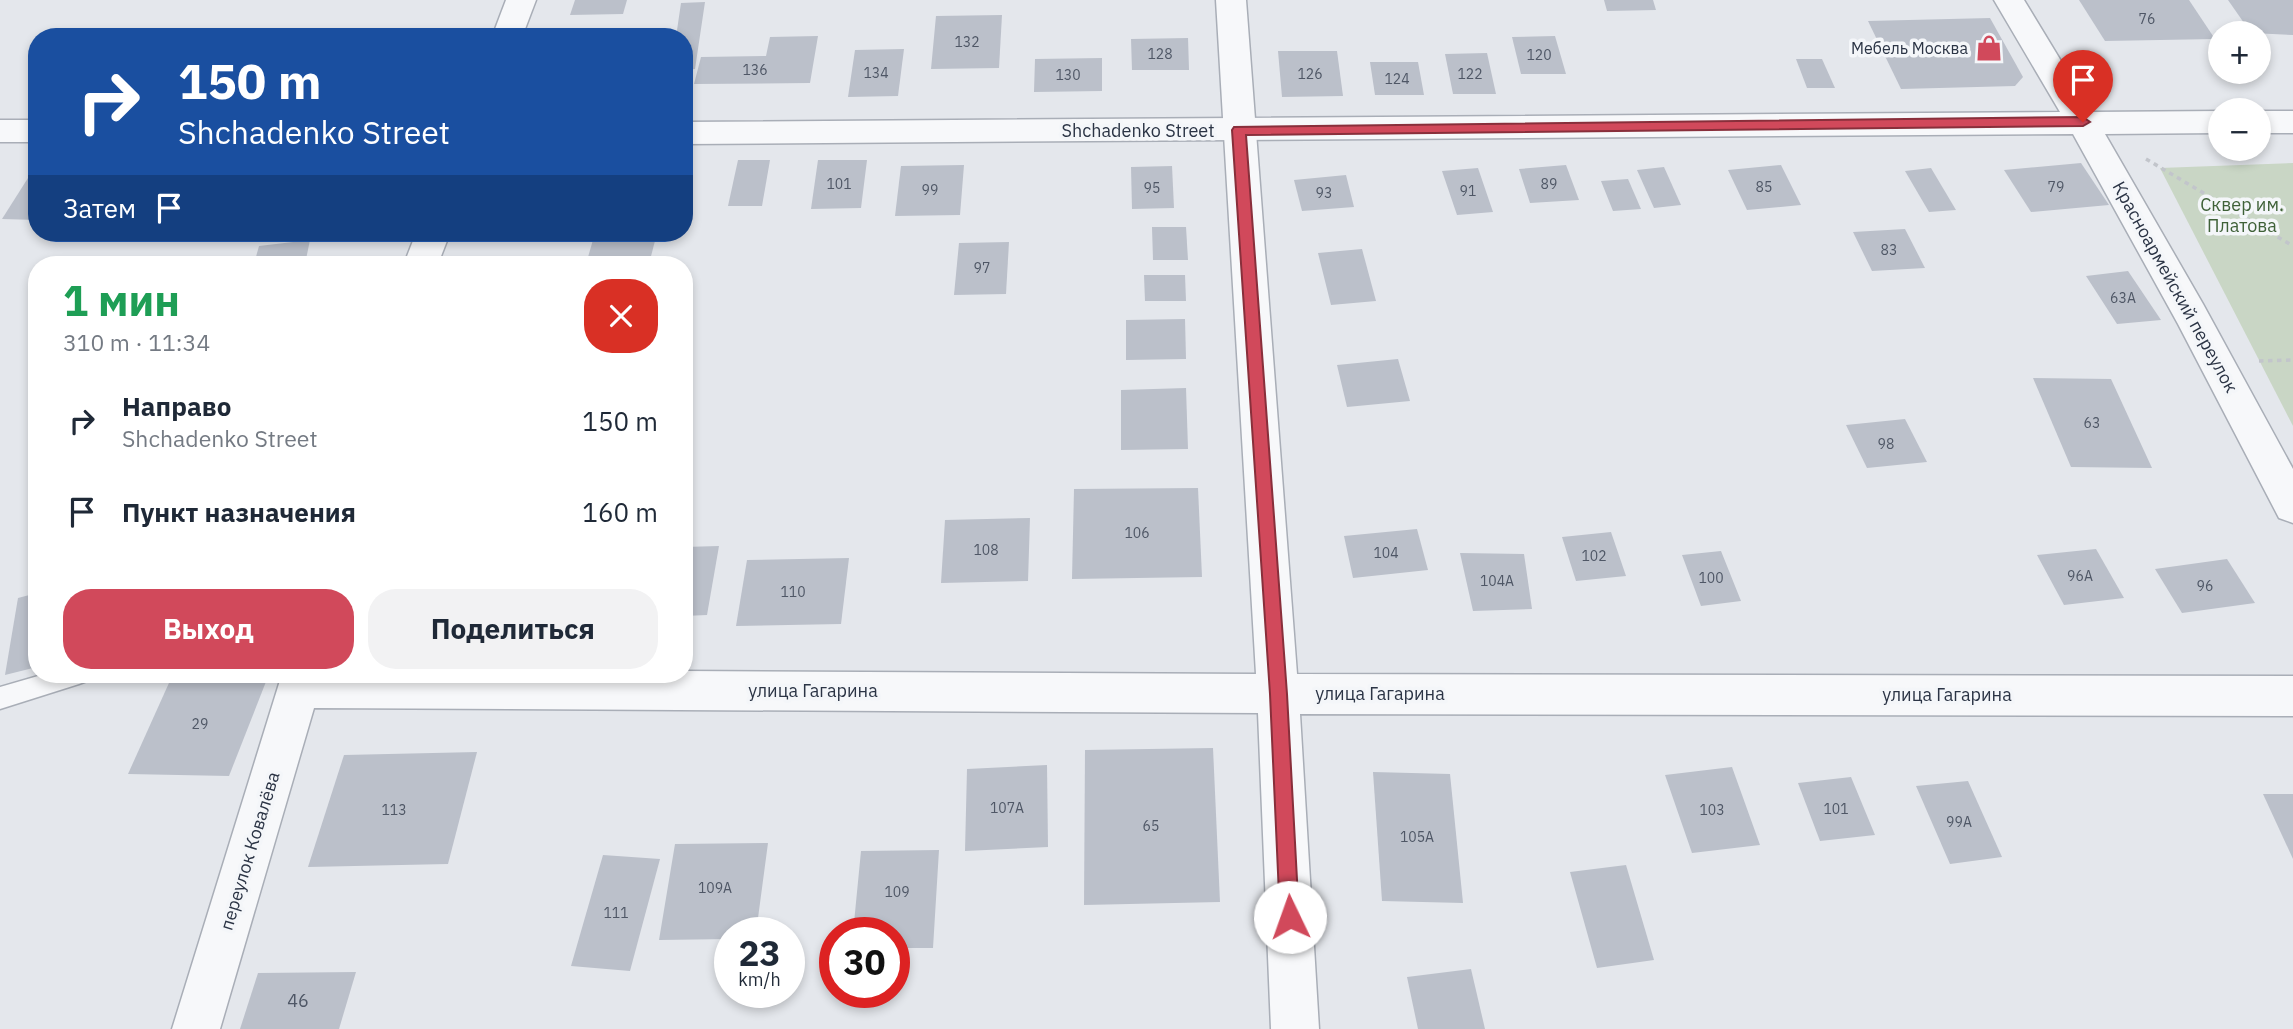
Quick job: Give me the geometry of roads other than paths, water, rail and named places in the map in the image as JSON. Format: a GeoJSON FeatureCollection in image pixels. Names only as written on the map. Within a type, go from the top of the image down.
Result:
{"type":"FeatureCollection","features":[{"type":"Feature","properties":{"kind":"street"},"geometry":{"type":"LineString","coordinates":[[510,28],[521,0]]}},
{"type":"Feature","properties":{"kind":"street"},"geometry":{"type":"LineString","coordinates":[[1231,0],[1278,694],[1295,1029]]}},
{"type":"Feature","properties":{"kind":"street","name":"Красноармейский переулок"},"geometry":{"type":"LineString","coordinates":[[2009,0],[2083,122],[2218,361],[2293,506]]}},
{"type":"Feature","properties":{"kind":"street","name":"Shchadenko Street"},"geometry":{"type":"LineString","coordinates":[[693,133],[2208,122]]}},
{"type":"Feature","properties":{"kind":"street"},"geometry":{"type":"LineString","coordinates":[[2271,122],[2293,122]]}},
{"type":"Feature","properties":{"kind":"street"},"geometry":{"type":"LineString","coordinates":[[0,131],[28,131]]}},
{"type":"Feature","properties":{"kind":"street","name":"переулок Ковалёва"},"geometry":{"type":"LineString","coordinates":[[196,1029],[300,683]]}},
{"type":"Feature","properties":{"kind":"street","name":"улица Гагарина"},"geometry":{"type":"LineString","coordinates":[[451,683],[1278,694],[2293,696]]}},
{"type":"Feature","properties":{"kind":"lane"},"geometry":{"type":"LineString","coordinates":[[0,698],[49,683]]}},
{"type":"Feature","properties":{"kind":"place","name":"Мебель Москва"},"geometry":{"type":"Point","coordinates":[1989,48]}},
{"type":"Feature","properties":{"kind":"park label","name":"Сквер им. Платова"},"geometry":{"type":"Point","coordinates":[2242,215]}}]}
